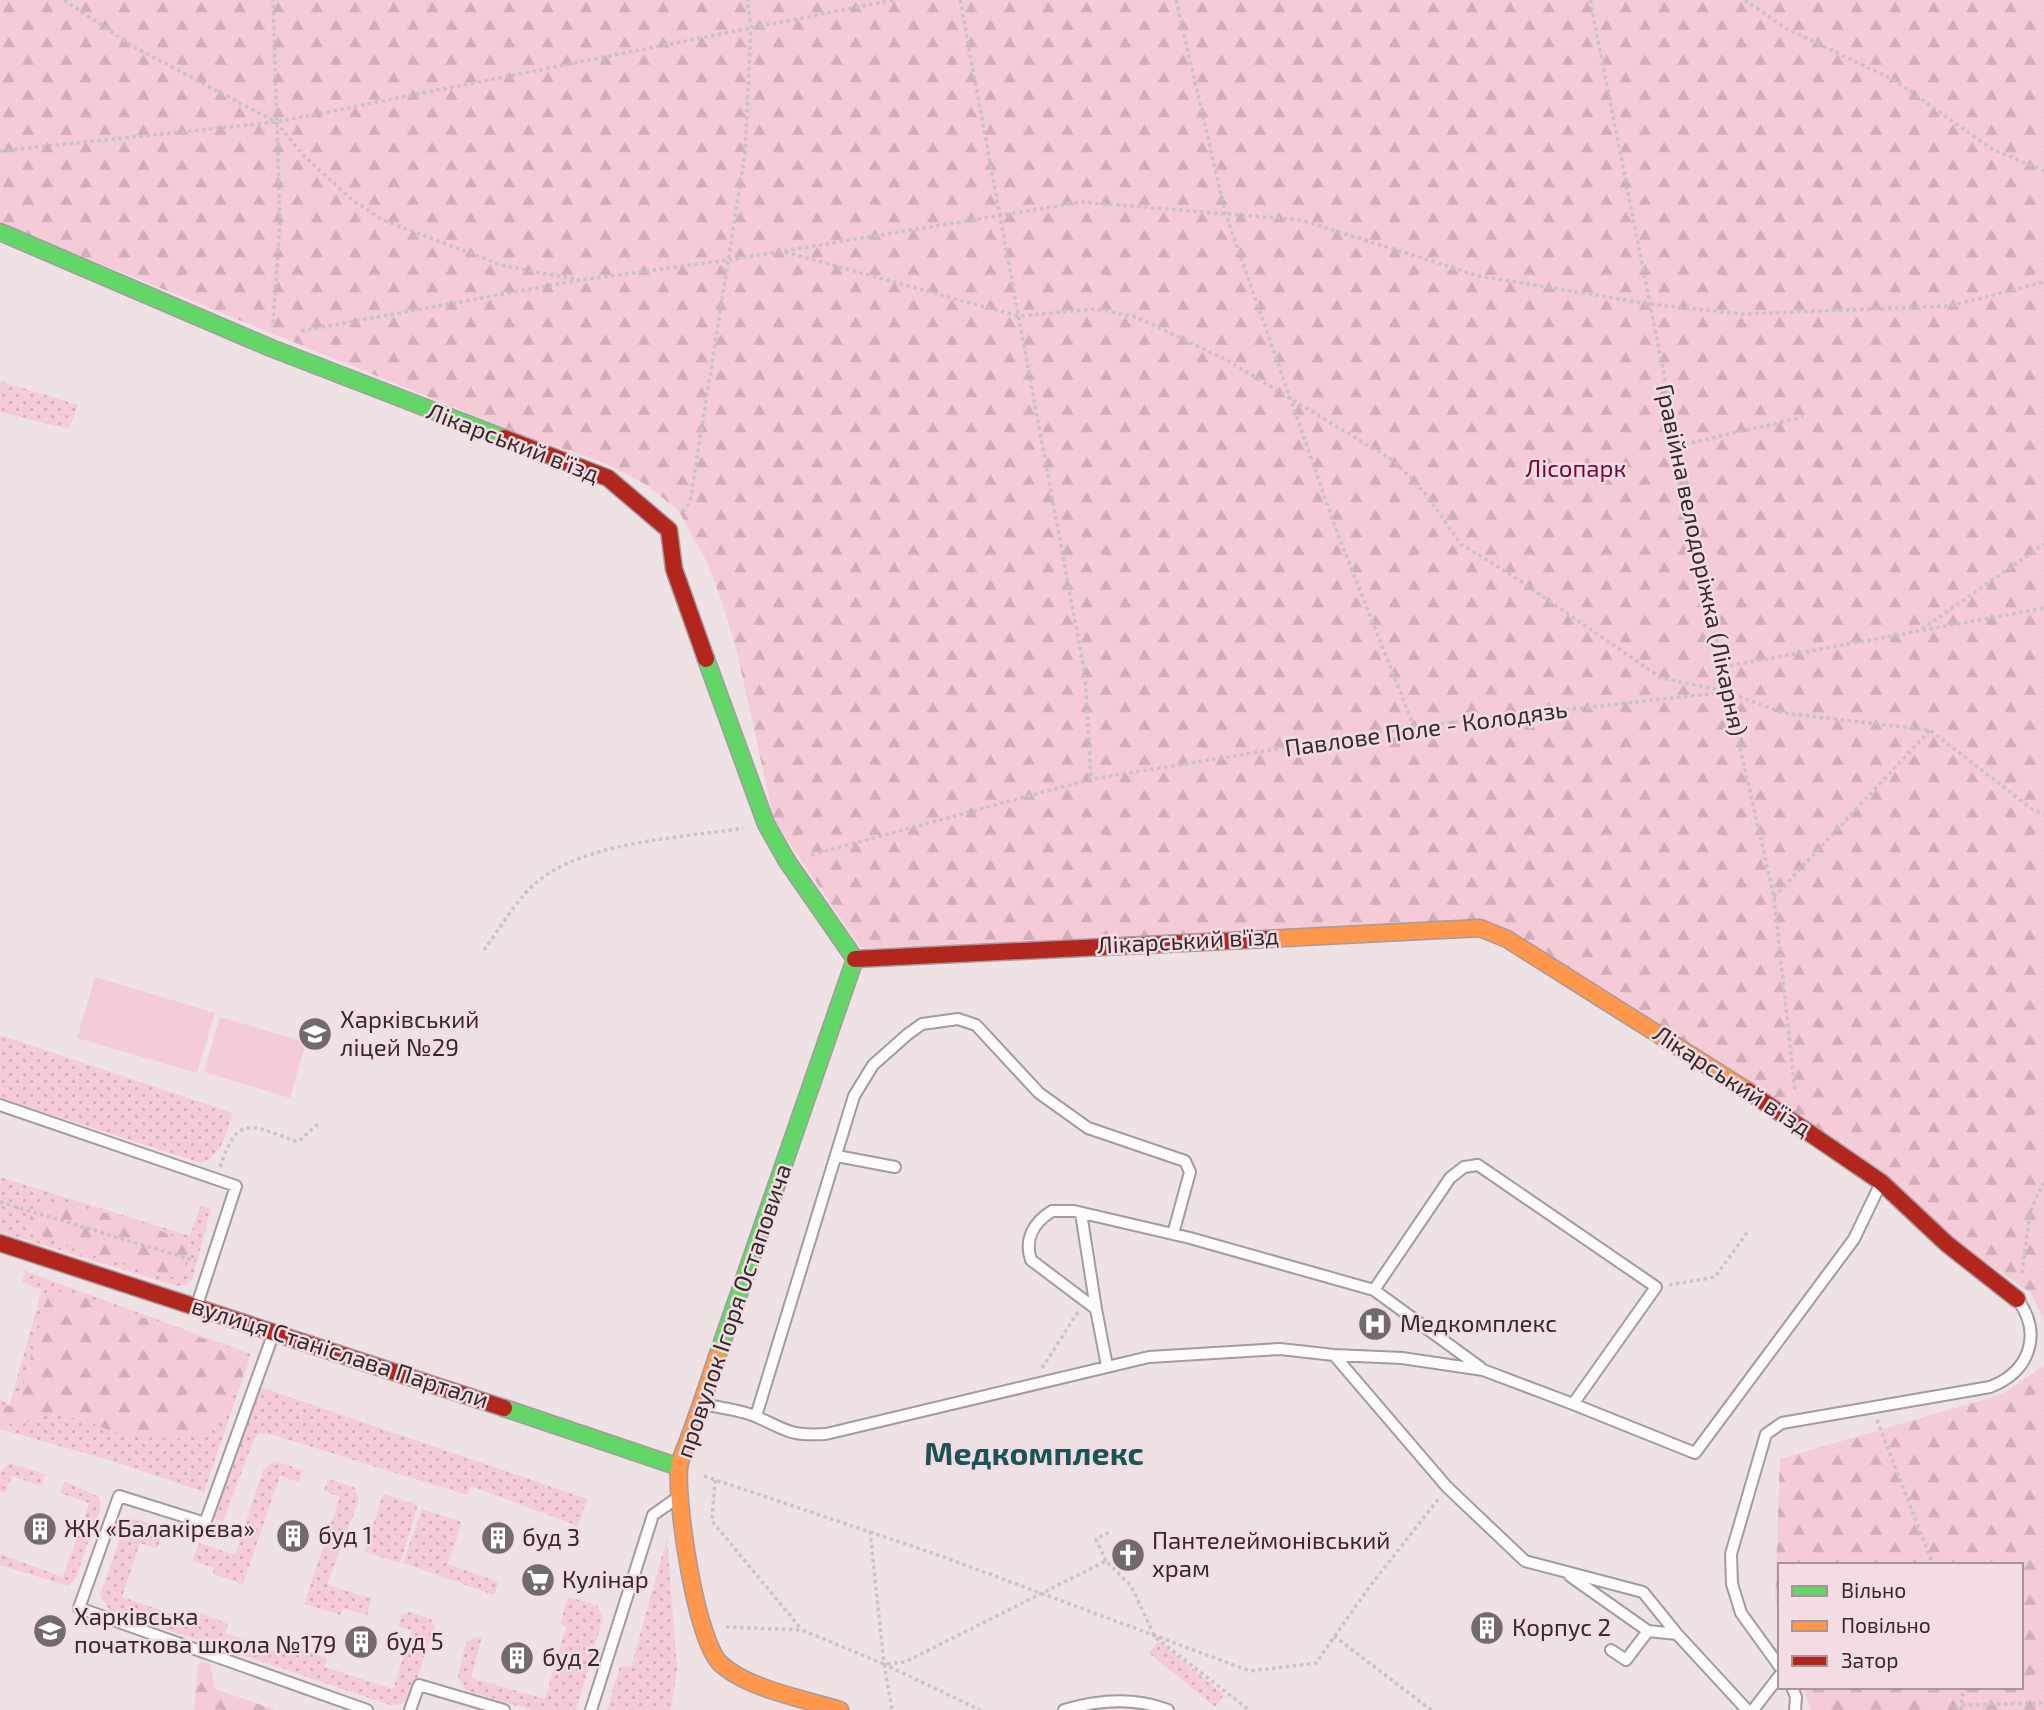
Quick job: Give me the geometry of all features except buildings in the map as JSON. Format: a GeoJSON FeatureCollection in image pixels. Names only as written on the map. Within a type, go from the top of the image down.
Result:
{"type":"FeatureCollection","features":[{"type":"Feature","properties":{"kind":"street","name":"Лікарський в'їзд"},"geometry":{"type":"LineString","coordinates":[[0,232],[271,348],[608,478],[669,530]]}},
{"type":"Feature","properties":{"kind":"street"},"geometry":{"type":"LineString","coordinates":[[669,530],[674,569],[766,824],[787,861],[855,959]]}},
{"type":"Feature","properties":{"kind":"street","name":"Лікарський в'їзд"},"geometry":{"type":"LineString","coordinates":[[855,959],[1480,928],[1507,939],[1797,1122],[1881,1182],[1947,1244],[2017,1299]]}},
{"type":"Feature","properties":{"kind":"street","name":"провулок Ігоря Остаповича"},"geometry":{"type":"LineString","coordinates":[[841,1710],[728,1668],[713,1658],[703,1625],[683,1527],[679,1467],[855,959]]}},
{"type":"Feature","properties":{"kind":"street","name":"вулиця Станіслава Партали"},"geometry":{"type":"LineString","coordinates":[[0,1243],[197,1305],[679,1467]]}},
{"type":"Feature","properties":{"kind":"lane"},"geometry":{"type":"LineString","coordinates":[[755,1416],[854,1096],[873,1065],[922,1024],[958,1019],[975,1025],[1039,1093],[1088,1128],[1185,1161],[1190,1172],[1172,1234]]}},
{"type":"Feature","properties":{"kind":"lane"},"geometry":{"type":"LineString","coordinates":[[0,1105],[236,1186],[197,1305]]}},
{"type":"Feature","properties":{"kind":"lane"},"geometry":{"type":"LineString","coordinates":[[837,1156],[895,1167]]}},
{"type":"Feature","properties":{"kind":"lane"},"geometry":{"type":"LineString","coordinates":[[1374,1290],[1450,1178],[1464,1167],[1478,1165],[1656,1287],[1573,1404]]}},
{"type":"Feature","properties":{"kind":"lane"},"geometry":{"type":"LineString","coordinates":[[703,1404],[755,1416],[782,1431],[799,1436],[826,1434],[1107,1366],[1161,1356],[1280,1349],[1402,1359],[1483,1370],[1695,1453],[1854,1239],[1881,1182]]}},
{"type":"Feature","properties":{"kind":"lane"},"geometry":{"type":"LineString","coordinates":[[1096,1309],[1036,1265],[1029,1253],[1032,1230],[1046,1214],[1059,1209],[1082,1213],[1172,1234],[1374,1290],[1483,1370]]}},
{"type":"Feature","properties":{"kind":"lane"},"geometry":{"type":"LineString","coordinates":[[1082,1213],[1107,1366]]}},
{"type":"Feature","properties":{"kind":"lane"},"geometry":{"type":"LineString","coordinates":[[1778,1664],[1741,1613],[1732,1584],[1731,1554],[1761,1443],[1766,1434],[1782,1423],[1990,1387],[2005,1381],[2018,1371],[2031,1343],[2026,1312],[2017,1299]]}},
{"type":"Feature","properties":{"kind":"lane"},"geometry":{"type":"LineString","coordinates":[[275,1331],[205,1523],[119,1496],[79,1608],[367,1710]]}},
{"type":"Feature","properties":{"kind":"lane"},"geometry":{"type":"LineString","coordinates":[[1334,1355],[1447,1487],[1525,1561],[1643,1592],[1677,1634],[1747,1710]]}},
{"type":"Feature","properties":{"kind":"lane"},"geometry":{"type":"LineString","coordinates":[[591,1710],[653,1515],[671,1505],[681,1494]]}},
{"type":"Feature","properties":{"kind":"lane"},"geometry":{"type":"LineString","coordinates":[[1568,1574],[1648,1631],[1677,1634]]}},
{"type":"Feature","properties":{"kind":"lane"},"geometry":{"type":"LineString","coordinates":[[1611,1650],[1626,1660],[1648,1631]]}},
{"type":"Feature","properties":{"kind":"lane"},"geometry":{"type":"LineString","coordinates":[[1753,1710],[1778,1678]]}},
{"type":"Feature","properties":{"kind":"lane"},"geometry":{"type":"LineString","coordinates":[[410,1710],[419,1685],[504,1710]]}},
{"type":"Feature","properties":{"kind":"lane"},"geometry":{"type":"LineString","coordinates":[[1793,1689],[1796,1697],[1795,1710]]}},
{"type":"Feature","properties":{"kind":"lane"},"geometry":{"type":"LineString","coordinates":[[1064,1710],[1105,1701],[1141,1703],[1167,1710]]}},
{"type":"Feature","properties":{"kind":"path"},"geometry":{"type":"LineString","coordinates":[[64,0],[134,47],[276,122],[302,154],[332,182],[352,200],[383,220],[504,266],[580,280]]}},
{"type":"Feature","properties":{"kind":"path"},"geometry":{"type":"LineString","coordinates":[[271,348],[281,224],[273,0]]}},
{"type":"Feature","properties":{"kind":"path"},"geometry":{"type":"LineString","coordinates":[[669,530],[690,502],[745,154],[751,26],[747,0]]}},
{"type":"Feature","properties":{"kind":"path"},"geometry":{"type":"LineString","coordinates":[[0,151],[276,122],[893,0]]}},
{"type":"Feature","properties":{"kind":"path"},"geometry":{"type":"LineString","coordinates":[[960,0],[1085,675],[1091,779]]}},
{"type":"Feature","properties":{"kind":"path"},"geometry":{"type":"LineString","coordinates":[[1176,0],[1225,212],[1337,532],[1414,727]]}},
{"type":"Feature","properties":{"kind":"path","name":"Гравійна велодоріжка (Лікарня)"},"geometry":{"type":"LineString","coordinates":[[1590,0],[1722,668],[1774,897],[1791,1029],[1797,1122]]}},
{"type":"Feature","properties":{"kind":"path"},"geometry":{"type":"LineString","coordinates":[[1745,0],[1785,29],[1894,80],[1992,149],[2044,171]]}},
{"type":"Feature","properties":{"kind":"path"},"geometry":{"type":"LineString","coordinates":[[288,334],[580,280],[729,260],[1081,202],[1301,220],[1479,276],[1650,304],[1742,314],[1950,306],[2044,282]]}},
{"type":"Feature","properties":{"kind":"path"},"geometry":{"type":"LineString","coordinates":[[783,251],[1018,316],[1097,309],[1136,317],[1225,359],[1394,461],[1424,492],[1461,544],[1513,576],[1661,678],[1727,692]]}},
{"type":"Feature","properties":{"kind":"path"},"geometry":{"type":"LineString","coordinates":[[1678,446],[1803,417]]}},
{"type":"Feature","properties":{"kind":"path"},"geometry":{"type":"LineString","coordinates":[[1920,631],[2044,544]]}},
{"type":"Feature","properties":{"kind":"path"},"geometry":{"type":"LineString","coordinates":[[1722,668],[2044,608]]}},
{"type":"Feature","properties":{"kind":"path","name":"Павлове Поле - Колодязь"},"geometry":{"type":"LineString","coordinates":[[787,861],[1091,779],[1414,727],[1727,692],[1783,713],[1930,730]]}},
{"type":"Feature","properties":{"kind":"path"},"geometry":{"type":"LineString","coordinates":[[1774,897],[1930,730],[2032,809],[2044,814]]}},
{"type":"Feature","properties":{"kind":"path"},"geometry":{"type":"LineString","coordinates":[[484,950],[537,882],[573,862],[603,851],[766,824]]}},
{"type":"Feature","properties":{"kind":"path"},"geometry":{"type":"LineString","coordinates":[[216,1179],[228,1142],[239,1129],[252,1127],[298,1142],[320,1122]]}},
{"type":"Feature","properties":{"kind":"path"},"geometry":{"type":"LineString","coordinates":[[2017,1299],[2031,1212],[2044,1181]]}},
{"type":"Feature","properties":{"kind":"path"},"geometry":{"type":"LineString","coordinates":[[0,1202],[210,1265]]}},
{"type":"Feature","properties":{"kind":"path"},"geometry":{"type":"LineString","coordinates":[[1656,1287],[1715,1277],[1749,1230]]}},
{"type":"Feature","properties":{"kind":"path"},"geometry":{"type":"LineString","coordinates":[[1029,1371],[1042,1368],[1085,1302]]}},
{"type":"Feature","properties":{"kind":"path"},"geometry":{"type":"LineString","coordinates":[[1874,1407],[1881,1437],[1932,1563]]}},
{"type":"Feature","properties":{"kind":"path"},"geometry":{"type":"LineString","coordinates":[[715,1480],[712,1521],[802,1630]]}},
{"type":"Feature","properties":{"kind":"path"},"geometry":{"type":"LineString","coordinates":[[725,1483],[870,1531],[1250,1671],[1315,1663],[1447,1487]]}},
{"type":"Feature","properties":{"kind":"path"},"geometry":{"type":"LineString","coordinates":[[870,1531],[891,1710]]}},
{"type":"Feature","properties":{"kind":"path"},"geometry":{"type":"LineString","coordinates":[[1110,1532],[1096,1539],[1106,1561],[1131,1586],[1155,1637],[1249,1710]]}},
{"type":"Feature","properties":{"kind":"path"},"geometry":{"type":"LineString","coordinates":[[884,1664],[922,1656],[1106,1561]]}},
{"type":"Feature","properties":{"kind":"path"},"geometry":{"type":"LineString","coordinates":[[703,1625],[802,1630],[884,1664],[980,1710]]}},
{"type":"Feature","properties":{"kind":"path"},"geometry":{"type":"LineString","coordinates":[[1334,1636],[1432,1710]]}},
{"type":"Feature","properties":{"kind":"path"},"geometry":{"type":"LineString","coordinates":[[1963,1689],[1962,1708],[2044,1703]]}},
{"type":"Feature","properties":{"kind":"green space","name":"Лісопарк"},"geometry":{"type":"Polygon","coordinates":[[[0,0],[2044,0],[2044,1320],[2031,1293],[1513,938],[861,948],[774,820],[737,652],[722,602],[707,562],[678,510],[645,484],[607,464],[525,436],[0,223],[0,0]]]}},
{"type":"Feature","properties":{"kind":"green space"},"geometry":{"type":"Polygon","coordinates":[[[0,381],[78,405],[69,429],[0,412],[0,381]]]}},
{"type":"Feature","properties":{"kind":"green space"},"geometry":{"type":"Polygon","coordinates":[[[95,977],[215,1013],[197,1073],[77,1038],[95,977]]]}},
{"type":"Feature","properties":{"kind":"green space"},"geometry":{"type":"Polygon","coordinates":[[[220,1017],[306,1042],[290,1098],[204,1072],[220,1017]]]}},
{"type":"Feature","properties":{"kind":"green space"},"geometry":{"type":"Polygon","coordinates":[[[0,1035],[233,1113],[223,1142],[214,1154],[201,1163],[0,1098],[0,1035]]]}},
{"type":"Feature","properties":{"kind":"green space"},"geometry":{"type":"Polygon","coordinates":[[[0,1177],[190,1236],[201,1205],[211,1209],[192,1280],[177,1286],[0,1232],[0,1177]]]}},
{"type":"Feature","properties":{"kind":"green space"},"geometry":{"type":"Polygon","coordinates":[[[44,1203],[78,1207],[119,1217],[175,1237],[189,1245],[185,1266],[179,1276],[168,1277],[78,1250],[25,1228],[36,1207],[44,1203]]]}},
{"type":"Feature","properties":{"kind":"green space"},"geometry":{"type":"Polygon","coordinates":[[[25,1271],[251,1354],[204,1492],[109,1460],[0,1429],[0,1400],[10,1404],[42,1290],[22,1282],[25,1271]]]}},
{"type":"Feature","properties":{"kind":"green space"},"geometry":{"type":"Polygon","coordinates":[[[46,1283],[62,1293],[80,1296],[231,1348],[246,1358],[237,1388],[219,1419],[205,1433],[174,1439],[114,1432],[83,1420],[56,1415],[18,1424],[0,1421],[0,1406],[12,1406],[19,1400],[48,1296],[46,1283]]]}},
{"type":"Feature","properties":{"kind":"green space"},"geometry":{"type":"Polygon","coordinates":[[[2044,1365],[2044,1710],[1811,1710],[1804,1689],[2023,1689],[2023,1563],[1778,1563],[1778,1609],[1775,1601],[1780,1459],[2003,1394],[2044,1365]]]}},
{"type":"Feature","properties":{"kind":"green space"},"geometry":{"type":"Polygon","coordinates":[[[263,1388],[587,1499],[578,1526],[471,1486],[467,1495],[270,1434],[259,1434],[254,1439],[223,1522],[211,1517],[258,1391],[263,1388]]]}},
{"type":"Feature","properties":{"kind":"green space"},"geometry":{"type":"Polygon","coordinates":[[[274,1461],[303,1470],[299,1482],[280,1476],[243,1584],[213,1574],[214,1568],[193,1561],[199,1543],[235,1555],[263,1470],[274,1461]]]}},
{"type":"Feature","properties":{"kind":"green space"},"geometry":{"type":"Polygon","coordinates":[[[9,1463],[45,1474],[41,1486],[12,1476],[5,1493],[0,1492],[0,1472],[9,1463]]]}},
{"type":"Feature","properties":{"kind":"green space"},"geometry":{"type":"Polygon","coordinates":[[[328,1479],[355,1488],[359,1499],[327,1585],[371,1598],[367,1616],[343,1608],[340,1615],[304,1604],[340,1497],[324,1491],[328,1479]]]}},
{"type":"Feature","properties":{"kind":"green space"},"geometry":{"type":"Polygon","coordinates":[[[64,1481],[99,1497],[101,1507],[95,1525],[83,1521],[89,1503],[60,1493],[64,1481]]]}},
{"type":"Feature","properties":{"kind":"green space"},"geometry":{"type":"Polygon","coordinates":[[[383,1494],[418,1505],[400,1563],[365,1552],[383,1494]]]}},
{"type":"Feature","properties":{"kind":"green space"},"geometry":{"type":"Polygon","coordinates":[[[422,1509],[462,1522],[448,1564],[499,1582],[494,1595],[403,1563],[422,1509]]]}},
{"type":"Feature","properties":{"kind":"green space"},"geometry":{"type":"Polygon","coordinates":[[[136,1519],[164,1529],[157,1549],[140,1543],[122,1597],[198,1623],[201,1613],[228,1624],[225,1633],[285,1654],[289,1645],[327,1658],[325,1667],[393,1689],[412,1631],[398,1626],[402,1614],[410,1612],[431,1619],[435,1627],[410,1698],[399,1705],[390,1705],[109,1610],[100,1595],[124,1527],[129,1520],[136,1519]]]}},
{"type":"Feature","properties":{"kind":"green space"},"geometry":{"type":"Polygon","coordinates":[[[79,1532],[90,1536],[76,1578],[68,1586],[0,1565],[0,1554],[63,1577],[79,1532]]]}},
{"type":"Feature","properties":{"kind":"green space"},"geometry":{"type":"Polygon","coordinates":[[[667,1538],[677,1669],[671,1710],[607,1710],[620,1666],[631,1667],[667,1538]]]}},
{"type":"Feature","properties":{"kind":"green space"},"geometry":{"type":"Polygon","coordinates":[[[568,1597],[597,1605],[603,1618],[576,1710],[531,1710],[465,1690],[458,1675],[466,1643],[475,1637],[482,1637],[471,1678],[545,1699],[566,1627],[560,1624],[568,1597]]]}},
{"type":"Feature","properties":{"kind":"green space"},"geometry":{"type":"Polygon","coordinates":[[[1159,1641],[1224,1695],[1215,1707],[1149,1653],[1159,1641]]]}},
{"type":"Feature","properties":{"kind":"green space"},"geometry":{"type":"Polygon","coordinates":[[[202,1661],[210,1664],[215,1689],[276,1710],[194,1710],[198,1665],[202,1661]]]}},
{"type":"Feature","properties":{"kind":"traffic: fast"},"geometry":{"type":"LineString","coordinates":[[0,232],[271,348],[504,438]]}},
{"type":"Feature","properties":{"kind":"traffic: fast"},"geometry":{"type":"LineString","coordinates":[[706,659],[766,824],[787,861],[855,959]]}},
{"type":"Feature","properties":{"kind":"traffic: fast"},"geometry":{"type":"LineString","coordinates":[[717,1357],[855,959]]}},
{"type":"Feature","properties":{"kind":"traffic: fast"},"geometry":{"type":"LineString","coordinates":[[504,1408],[679,1467]]}},
{"type":"Feature","properties":{"kind":"traffic: slow"},"geometry":{"type":"LineString","coordinates":[[1267,939],[1480,928],[1507,939],[1748,1091]]}},
{"type":"Feature","properties":{"kind":"traffic: slow"},"geometry":{"type":"LineString","coordinates":[[717,1357],[679,1468],[684,1540],[703,1629],[712,1651],[732,1673],[761,1687],[840,1710]]}},
{"type":"Feature","properties":{"kind":"traffic: jam"},"geometry":{"type":"LineString","coordinates":[[504,438],[608,478],[669,530],[674,569],[706,659]]}},
{"type":"Feature","properties":{"kind":"traffic: jam"},"geometry":{"type":"LineString","coordinates":[[855,959],[1267,939]]}},
{"type":"Feature","properties":{"kind":"traffic: jam"},"geometry":{"type":"LineString","coordinates":[[1748,1091],[1881,1182],[1947,1244],[2017,1299]]}},
{"type":"Feature","properties":{"kind":"traffic: jam"},"geometry":{"type":"LineString","coordinates":[[0,1243],[504,1408]]}},
{"type":"Feature","properties":{"kind":"place","name":"Харківський ліцей №29"},"geometry":{"type":"Point","coordinates":[315,1034]}},
{"type":"Feature","properties":{"kind":"place","name":"Медкомплекс"},"geometry":{"type":"Point","coordinates":[1375,1324]}},
{"type":"Feature","properties":{"kind":"place","name":"ЖК «Балакірєва»"},"geometry":{"type":"Point","coordinates":[40,1529]}},
{"type":"Feature","properties":{"kind":"place","name":"буд 1"},"geometry":{"type":"Point","coordinates":[293,1536]}},
{"type":"Feature","properties":{"kind":"place","name":"буд 3"},"geometry":{"type":"Point","coordinates":[498,1538]}},
{"type":"Feature","properties":{"kind":"place","name":"Пантелеймонівський храм"},"geometry":{"type":"Point","coordinates":[1128,1555]}},
{"type":"Feature","properties":{"kind":"place","name":"Кулінар"},"geometry":{"type":"Point","coordinates":[538,1580]}},
{"type":"Feature","properties":{"kind":"place","name":"Корпус 2"},"geometry":{"type":"Point","coordinates":[1487,1628]}},
{"type":"Feature","properties":{"kind":"place","name":"Харківська початкова школа №179"},"geometry":{"type":"Point","coordinates":[50,1631]}},
{"type":"Feature","properties":{"kind":"place","name":"буд 5"},"geometry":{"type":"Point","coordinates":[361,1642]}},
{"type":"Feature","properties":{"kind":"place","name":"буд 2"},"geometry":{"type":"Point","coordinates":[517,1658]}},
{"type":"Feature","properties":{"kind":"district","name":"Медкомплекс"},"geometry":{"type":"Point","coordinates":[1034,1454]}}]}
